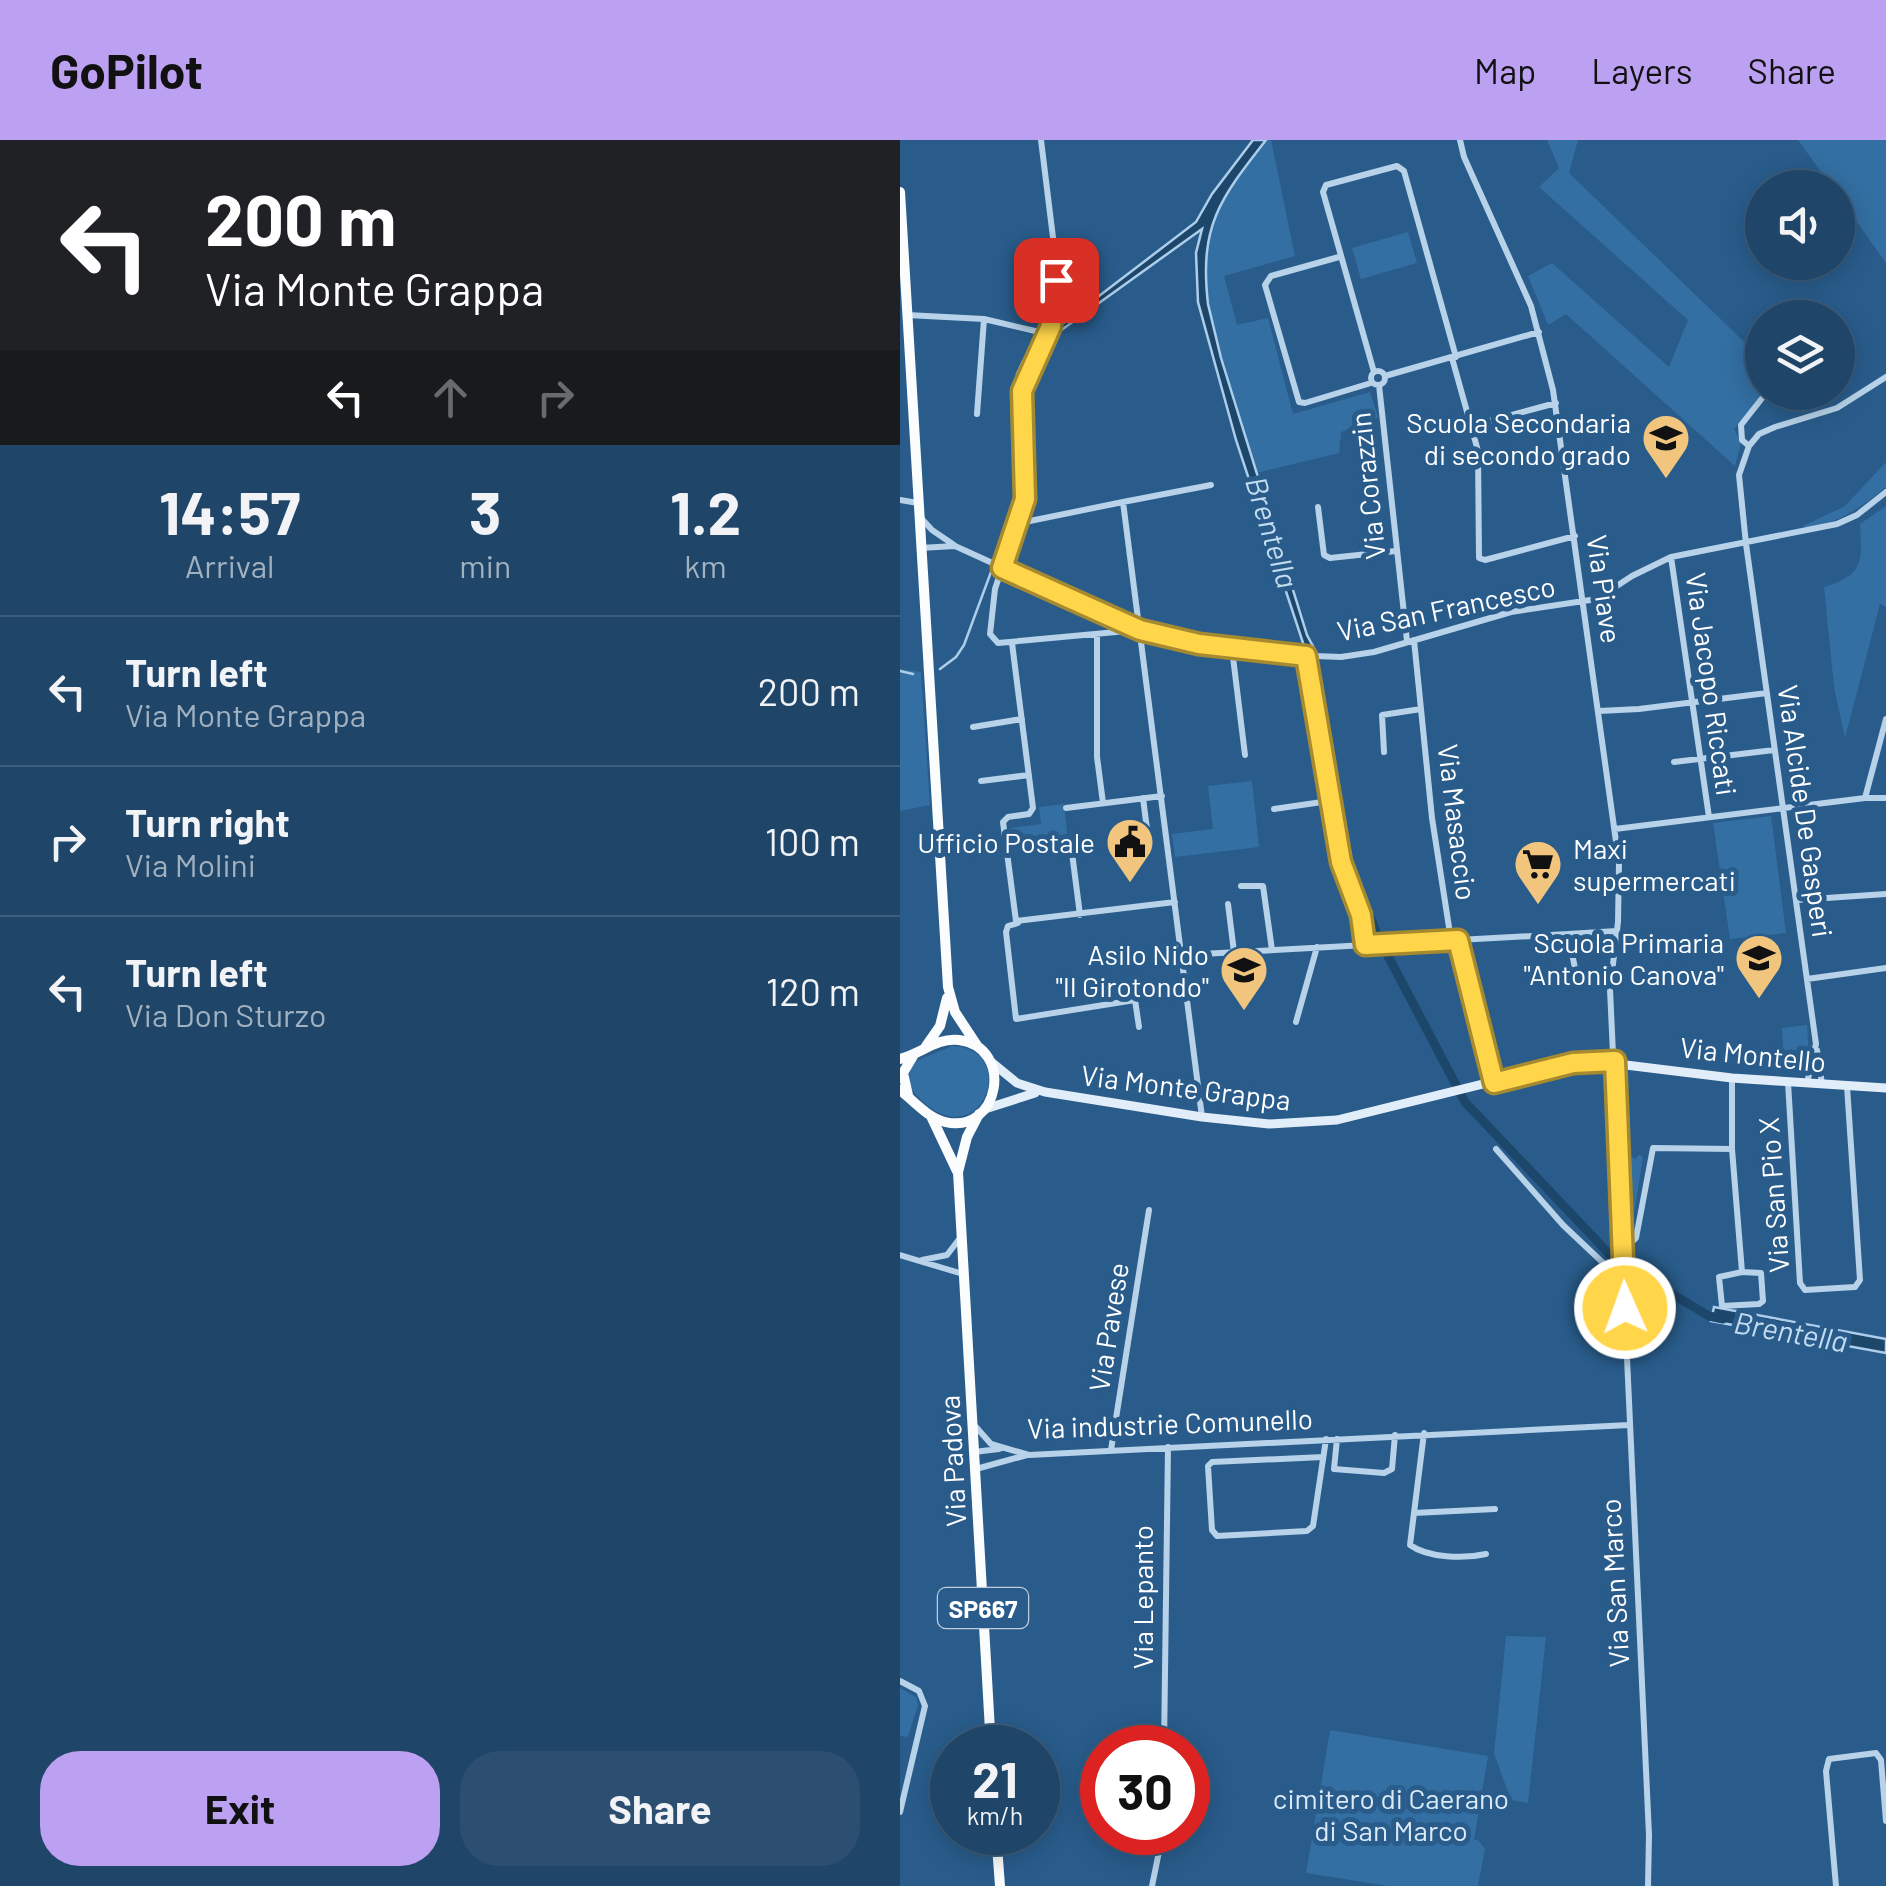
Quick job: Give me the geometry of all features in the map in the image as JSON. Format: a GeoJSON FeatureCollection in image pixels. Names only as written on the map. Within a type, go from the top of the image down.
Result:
{"type":"FeatureCollection","features":[{"type":"Feature","properties":{"kind":"main road"},"geometry":{"type":"LineString","coordinates":[[900,192],[948,988],[939,1028],[907,1063],[903,1077],[912,1099]]}},
{"type":"Feature","properties":{"kind":"main road","name":"Via Monte Grappa"},"geometry":{"type":"LineString","coordinates":[[948,988],[954,1012],[978,1047],[1017,1083],[1045,1092],[1202,1117],[1269,1124],[1322,1122],[1573,1063],[1615,1061]]}},
{"type":"Feature","properties":{"kind":"main road"},"geometry":{"type":"LineString","coordinates":[[900,1059],[952,1040],[978,1047]]}},
{"type":"Feature","properties":{"kind":"main road"},"geometry":{"type":"LineString","coordinates":[[982,1111],[996,1084],[990,1061]]}},
{"type":"Feature","properties":{"kind":"main road","name":"Via Montello"},"geometry":{"type":"LineString","coordinates":[[1615,1061],[1732,1078],[1886,1088]]}},
{"type":"Feature","properties":{"kind":"main road"},"geometry":{"type":"LineString","coordinates":[[900,1090],[931,1116]]}},
{"type":"Feature","properties":{"kind":"main road","name":"Via Monte Grappa"},"geometry":{"type":"LineString","coordinates":[[931,1116],[955,1123],[1018,1096],[1045,1092]]}},
{"type":"Feature","properties":{"kind":"main road","name":"Via Padova"},"geometry":{"type":"LineString","coordinates":[[982,1111],[967,1136],[958,1172],[991,1725]]}},
{"type":"Feature","properties":{"kind":"main road","name":"Via Padova"},"geometry":{"type":"LineString","coordinates":[[931,1116],[958,1172]]}},
{"type":"Feature","properties":{"kind":"main road"},"geometry":{"type":"LineString","coordinates":[[998,1855],[1000,1886]]}},
{"type":"Feature","properties":{"kind":"street"},"geometry":{"type":"LineString","coordinates":[[1041,140],[1056,262],[1054,301],[1048,334],[1022,391],[1025,499],[1001,567],[990,634],[998,643],[1140,630]]}},
{"type":"Feature","properties":{"kind":"street","name":"Via Piave"},"geometry":{"type":"LineString","coordinates":[[1460,140],[1539,332],[1556,403],[1615,828],[1620,893],[1610,989],[1623,1252]]}},
{"type":"Feature","properties":{"kind":"street"},"geometry":{"type":"LineString","coordinates":[[1375,384],[1322,192],[1326,185],[1397,166],[1404,171],[1478,451],[1479,556],[1486,560],[1575,536]]}},
{"type":"Feature","properties":{"kind":"street"},"geometry":{"type":"LineString","coordinates":[[1339,257],[1271,276],[1266,285],[1299,402],[1375,384],[1385,376],[1539,332]]}},
{"type":"Feature","properties":{"kind":"street"},"geometry":{"type":"LineString","coordinates":[[907,315],[984,319],[1048,334]]}},
{"type":"Feature","properties":{"kind":"street"},"geometry":{"type":"LineString","coordinates":[[977,414],[984,319]]}},
{"type":"Feature","properties":{"kind":"street"},"geometry":{"type":"LineString","coordinates":[[1374,372],[1385,376]]}},
{"type":"Feature","properties":{"kind":"street"},"geometry":{"type":"LineString","coordinates":[[1749,446],[1759,434],[1837,408],[1886,378]]}},
{"type":"Feature","properties":{"kind":"street","name":"Via Corazzin"},"geometry":{"type":"LineString","coordinates":[[1375,384],[1410,640]]}},
{"type":"Feature","properties":{"kind":"street"},"geometry":{"type":"LineString","coordinates":[[1472,426],[1556,403]]}},
{"type":"Feature","properties":{"kind":"street","name":"Via Alcide De Gasperi"},"geometry":{"type":"LineString","coordinates":[[1752,410],[1740,425],[1742,440],[1749,446],[1738,475],[1816,1044],[1808,1083]]}},
{"type":"Feature","properties":{"kind":"street"},"geometry":{"type":"LineString","coordinates":[[1018,523],[1211,485]]}},
{"type":"Feature","properties":{"kind":"street"},"geometry":{"type":"LineString","coordinates":[[1585,602],[1671,557],[1837,524],[1886,492]]}},
{"type":"Feature","properties":{"kind":"street"},"geometry":{"type":"LineString","coordinates":[[900,500],[918,509],[936,534],[955,546]]}},
{"type":"Feature","properties":{"kind":"street"},"geometry":{"type":"LineString","coordinates":[[1123,502],[1202,1117]]}},
{"type":"Feature","properties":{"kind":"street"},"geometry":{"type":"LineString","coordinates":[[1318,507],[1324,555],[1330,558],[1396,550]]}},
{"type":"Feature","properties":{"kind":"street"},"geometry":{"type":"LineString","coordinates":[[920,544],[928,534],[936,534]]}},
{"type":"Feature","properties":{"kind":"street","name":"Via San Francesco"},"geometry":{"type":"LineString","coordinates":[[920,544],[955,546],[1140,630],[1199,644],[1306,656],[1374,652],[1511,612],[1585,602]]}},
{"type":"Feature","properties":{"kind":"street","name":"Via Jacopo Riccati"},"geometry":{"type":"LineString","coordinates":[[1671,557],[1709,818]]}},
{"type":"Feature","properties":{"kind":"street"},"geometry":{"type":"LineString","coordinates":[[1096,634],[1097,757],[1103,803]]}},
{"type":"Feature","properties":{"kind":"street","name":"Via Masaccio"},"geometry":{"type":"LineString","coordinates":[[1410,640],[1432,818],[1454,940],[1494,1083]]}},
{"type":"Feature","properties":{"kind":"street"},"geometry":{"type":"LineString","coordinates":[[1012,642],[1031,812],[1008,816],[1003,826],[1015,918],[1020,923]]}},
{"type":"Feature","properties":{"kind":"street"},"geometry":{"type":"LineString","coordinates":[[1232,648],[1245,755]]}},
{"type":"Feature","properties":{"kind":"street"},"geometry":{"type":"LineString","coordinates":[[1306,656],[1328,801],[1341,862],[1361,915],[1365,945]]}},
{"type":"Feature","properties":{"kind":"street"},"geometry":{"type":"LineString","coordinates":[[1599,710],[1767,693]]}},
{"type":"Feature","properties":{"kind":"street","name":"Via Masaccio"},"geometry":{"type":"LineString","coordinates":[[1384,752],[1382,716],[1421,709]]}},
{"type":"Feature","properties":{"kind":"street"},"geometry":{"type":"LineString","coordinates":[[973,727],[1022,719]]}},
{"type":"Feature","properties":{"kind":"street"},"geometry":{"type":"LineString","coordinates":[[1865,798],[1886,719]]}},
{"type":"Feature","properties":{"kind":"street"},"geometry":{"type":"LineString","coordinates":[[1674,762],[1774,750]]}},
{"type":"Feature","properties":{"kind":"street"},"geometry":{"type":"LineString","coordinates":[[981,780],[1029,774]]}},
{"type":"Feature","properties":{"kind":"street"},"geometry":{"type":"LineString","coordinates":[[1066,808],[1162,796]]}},
{"type":"Feature","properties":{"kind":"street"},"geometry":{"type":"LineString","coordinates":[[1142,798],[1149,845]]}},
{"type":"Feature","properties":{"kind":"street"},"geometry":{"type":"LineString","coordinates":[[1615,828],[1886,798]]}},
{"type":"Feature","properties":{"kind":"street"},"geometry":{"type":"LineString","coordinates":[[1274,809],[1328,801]]}},
{"type":"Feature","properties":{"kind":"street"},"geometry":{"type":"LineString","coordinates":[[1071,845],[1080,915]]}},
{"type":"Feature","properties":{"kind":"street"},"geometry":{"type":"LineString","coordinates":[[1241,886],[1262,886],[1272,950]]}},
{"type":"Feature","properties":{"kind":"street"},"geometry":{"type":"LineString","coordinates":[[1797,900],[1886,894]]}},
{"type":"Feature","properties":{"kind":"street"},"geometry":{"type":"LineString","coordinates":[[1140,1027],[1136,1000],[1016,1018],[1006,932],[1008,926],[1020,923],[1176,902]]}},
{"type":"Feature","properties":{"kind":"street"},"geometry":{"type":"LineString","coordinates":[[1228,904],[1234,952]]}},
{"type":"Feature","properties":{"kind":"street"},"geometry":{"type":"LineString","coordinates":[[1183,955],[1616,931]]}},
{"type":"Feature","properties":{"kind":"street"},"geometry":{"type":"LineString","coordinates":[[1568,934],[1576,973],[1612,969]]}},
{"type":"Feature","properties":{"kind":"street"},"geometry":{"type":"LineString","coordinates":[[1296,1022],[1317,947]]}},
{"type":"Feature","properties":{"kind":"street"},"geometry":{"type":"LineString","coordinates":[[1807,979],[1886,968]]}},
{"type":"Feature","properties":{"kind":"street"},"geometry":{"type":"LineString","coordinates":[[1816,1044],[1822,1084]]}},
{"type":"Feature","properties":{"kind":"street"},"geometry":{"type":"LineString","coordinates":[[1732,1078],[1732,1149],[1742,1272]]}},
{"type":"Feature","properties":{"kind":"street","name":"Via San Pio X"},"geometry":{"type":"LineString","coordinates":[[1788,1082],[1800,1284],[1805,1290],[1855,1287],[1860,1280],[1847,1086]]}},
{"type":"Feature","properties":{"kind":"street"},"geometry":{"type":"LineString","coordinates":[[1623,1252],[1636,1238],[1653,1148],[1732,1149]]}},
{"type":"Feature","properties":{"kind":"street"},"geometry":{"type":"LineString","coordinates":[[1496,1149],[1576,1237],[1618,1277],[1624,1272]]}},
{"type":"Feature","properties":{"kind":"street","name":"Via Pavese"},"geometry":{"type":"LineString","coordinates":[[1112,1450],[1149,1210]]}},
{"type":"Feature","properties":{"kind":"street"},"geometry":{"type":"LineString","coordinates":[[922,1260],[947,1255],[961,1237]]}},
{"type":"Feature","properties":{"kind":"street","name":"Via San Marco"},"geometry":{"type":"LineString","coordinates":[[1623,1252],[1648,1886]]}},
{"type":"Feature","properties":{"kind":"street"},"geometry":{"type":"LineString","coordinates":[[900,1255],[932,1266],[963,1270]]}},
{"type":"Feature","properties":{"kind":"street"},"geometry":{"type":"LineString","coordinates":[[947,1255],[963,1270]]}},
{"type":"Feature","properties":{"kind":"street"},"geometry":{"type":"LineString","coordinates":[[1742,1272],[1761,1272],[1763,1301],[1722,1306],[1719,1277],[1742,1272]]}},
{"type":"Feature","properties":{"kind":"street"},"geometry":{"type":"LineString","coordinates":[[972,1422],[991,1444],[1006,1449]]}},
{"type":"Feature","properties":{"kind":"street","name":"Via industrie Comunello"},"geometry":{"type":"LineString","coordinates":[[1006,1449],[1029,1454],[1629,1425]]}},
{"type":"Feature","properties":{"kind":"street"},"geometry":{"type":"LineString","coordinates":[[1424,1433],[1410,1545],[1420,1552],[1472,1557],[1486,1554]]}},
{"type":"Feature","properties":{"kind":"street","name":"Via industrie Comunello"},"geometry":{"type":"LineString","coordinates":[[1337,1438],[1334,1469],[1384,1473],[1392,1469],[1394,1435]]}},
{"type":"Feature","properties":{"kind":"street"},"geometry":{"type":"LineString","coordinates":[[1323,1456],[1212,1462],[1208,1466],[1212,1530],[1217,1536],[1307,1532],[1313,1526],[1326,1439]]}},
{"type":"Feature","properties":{"kind":"street","name":"Via Lepanto"},"geometry":{"type":"LineString","coordinates":[[1164,1725],[1168,1447]]}},
{"type":"Feature","properties":{"kind":"street"},"geometry":{"type":"LineString","coordinates":[[974,1452],[1006,1449]]}},
{"type":"Feature","properties":{"kind":"street"},"geometry":{"type":"LineString","coordinates":[[975,1470],[1029,1454]]}},
{"type":"Feature","properties":{"kind":"street"},"geometry":{"type":"LineString","coordinates":[[1414,1512],[1495,1509]]}},
{"type":"Feature","properties":{"kind":"street"},"geometry":{"type":"LineString","coordinates":[[900,1680],[919,1690],[925,1706],[900,1812]]}},
{"type":"Feature","properties":{"kind":"street"},"geometry":{"type":"LineString","coordinates":[[1836,1886],[1826,1772],[1829,1759],[1876,1753],[1881,1760],[1886,1821]]}},
{"type":"Feature","properties":{"kind":"street"},"geometry":{"type":"LineString","coordinates":[[1152,1886],[1158,1855]]}},
{"type":"Feature","properties":{"kind":"green space"},"geometry":{"type":"Polygon","coordinates":[[[1266,140],[1271,140],[1295,256],[1224,276],[1237,325],[1268,318],[1293,414],[1370,392],[1378,417],[1341,432],[1339,453],[1256,473],[1214,334],[1206,262],[1211,227],[1223,195],[1266,140]]]}},
{"type":"Feature","properties":{"kind":"green space"},"geometry":{"type":"Polygon","coordinates":[[[1547,140],[1578,140],[1569,173],[1745,343],[1745,410],[1750,410],[1734,429],[1741,443],[1735,466],[1566,314],[1548,325],[1528,276],[1552,263],[1669,367],[1688,320],[1539,187],[1559,168],[1547,140]]]}},
{"type":"Feature","properties":{"kind":"green space"},"geometry":{"type":"Polygon","coordinates":[[[1798,140],[1886,140],[1886,263],[1855,219],[1855,170],[1820,170],[1798,140]]]}},
{"type":"Feature","properties":{"kind":"green space"},"geometry":{"type":"Polygon","coordinates":[[[1408,232],[1417,263],[1361,279],[1352,248],[1408,232]]]}},
{"type":"Feature","properties":{"kind":"green space"},"geometry":{"type":"Polygon","coordinates":[[[1886,462],[1886,487],[1876,495],[1840,518],[1807,529],[1803,526],[1845,506],[1886,462]]]}},
{"type":"Feature","properties":{"kind":"green space"},"geometry":{"type":"Polygon","coordinates":[[[1886,506],[1886,607],[1880,604],[1845,738],[1834,687],[1824,587],[1853,572],[1860,557],[1860,524],[1886,506]]]}},
{"type":"Feature","properties":{"kind":"green space"},"geometry":{"type":"Polygon","coordinates":[[[900,669],[921,672],[930,805],[900,811],[900,669]]]}},
{"type":"Feature","properties":{"kind":"green space"},"geometry":{"type":"Polygon","coordinates":[[[1252,781],[1259,847],[1175,857],[1172,834],[1213,829],[1208,786],[1252,781]]]}},
{"type":"Feature","properties":{"kind":"green space"},"geometry":{"type":"Polygon","coordinates":[[[1064,804],[1068,842],[1013,850],[1011,828],[1041,824],[1039,807],[1064,804]]]}},
{"type":"Feature","properties":{"kind":"green space"},"geometry":{"type":"Polygon","coordinates":[[[1771,816],[1786,933],[1730,939],[1713,823],[1771,816]]]}},
{"type":"Feature","properties":{"kind":"green space"},"geometry":{"type":"Polygon","coordinates":[[[1807,1025],[1809,1054],[1800,1071],[1784,1070],[1782,1028],[1807,1025]]]}},
{"type":"Feature","properties":{"kind":"green space"},"geometry":{"type":"Polygon","coordinates":[[[952,1046],[973,1052],[985,1064],[989,1081],[985,1097],[974,1110],[959,1116],[940,1113],[917,1096],[909,1079],[916,1061],[952,1046]]]}},
{"type":"Feature","properties":{"kind":"green space"},"geometry":{"type":"Polygon","coordinates":[[[1624,1157],[1635,1159],[1643,1157],[1629,1234],[1624,1157]]]}},
{"type":"Feature","properties":{"kind":"green space"},"geometry":{"type":"Polygon","coordinates":[[[1506,1636],[1546,1637],[1528,1803],[1511,1800],[1494,1754],[1506,1636]]]}},
{"type":"Feature","properties":{"kind":"green space"},"geometry":{"type":"Polygon","coordinates":[[[900,1688],[916,1697],[918,1705],[908,1737],[900,1736],[900,1688]]]}},
{"type":"Feature","properties":{"kind":"green space","name":"cimitero di Caerano di San Marco"},"geometry":{"type":"Polygon","coordinates":[[[1330,1730],[1488,1756],[1474,1840],[1485,1849],[1478,1886],[1388,1886],[1306,1873],[1330,1730]]]}},
{"type":"Feature","properties":{"kind":"water"},"geometry":{"type":"Polygon","coordinates":[[[1253,140],[1266,140],[1225,197],[1210,233],[1208,304],[1221,358],[1307,635],[1316,652],[1306,652],[1236,440],[1198,302],[1196,253],[1202,229],[1060,331],[1061,325],[1196,222],[1253,140]]]}},
{"type":"Feature","properties":{"kind":"water"},"geometry":{"type":"Polygon","coordinates":[[[1714,1307],[1886,1339],[1886,1353],[1711,1321],[1714,1307]]]}},
{"type":"Feature","properties":{"kind":"waterway"},"geometry":{"type":"LineString","coordinates":[[940,669],[964,645],[1018,499],[1017,374],[1023,361],[1041,345]]}},
{"type":"Feature","properties":{"kind":"waterway","name":"Brentella"},"geometry":{"type":"LineString","coordinates":[[1309,649],[1315,666],[1343,849],[1378,937]]}},
{"type":"Feature","properties":{"kind":"waterway"},"geometry":{"type":"LineString","coordinates":[[900,671],[913,674]]}},
{"type":"Feature","properties":{"kind":"waterway","name":"Brentella"},"geometry":{"type":"LineString","coordinates":[[1388,956],[1465,1102],[1615,1260],[1709,1316],[1723,1319]]}},
{"type":"Feature","properties":{"kind":"waterway","name":"Brentella"},"geometry":{"type":"LineString","coordinates":[[1752,1327],[1786,1334]]}},
{"type":"Feature","properties":{"kind":"place","name":"Scuola Secondaria di secondo grado"},"geometry":{"type":"Point","coordinates":[1666,480]}},
{"type":"Feature","properties":{"kind":"place","name":"Ufficio Postale"},"geometry":{"type":"Point","coordinates":[1130,884]}},
{"type":"Feature","properties":{"kind":"place","name":"Maxi supermercati"},"geometry":{"type":"Point","coordinates":[1538,906]}},
{"type":"Feature","properties":{"kind":"place","name":"Scuola Primaria \"Antonio Canova\""},"geometry":{"type":"Point","coordinates":[1759,1000]}},
{"type":"Feature","properties":{"kind":"place","name":"Asilo Nido \"Il Girotondo\""},"geometry":{"type":"Point","coordinates":[1244,1012]}},
{"type":"Feature","properties":{"kind":"route"},"geometry":{"type":"LineString","coordinates":[[1056,280],[1051,326],[1022,391],[1025,499],[1002,568],[1140,630],[1199,644],[1306,656],[1328,801],[1341,862],[1361,915],[1365,945],[1458,940],[1494,1083],[1573,1063],[1615,1061],[1625,1308]]}}]}
